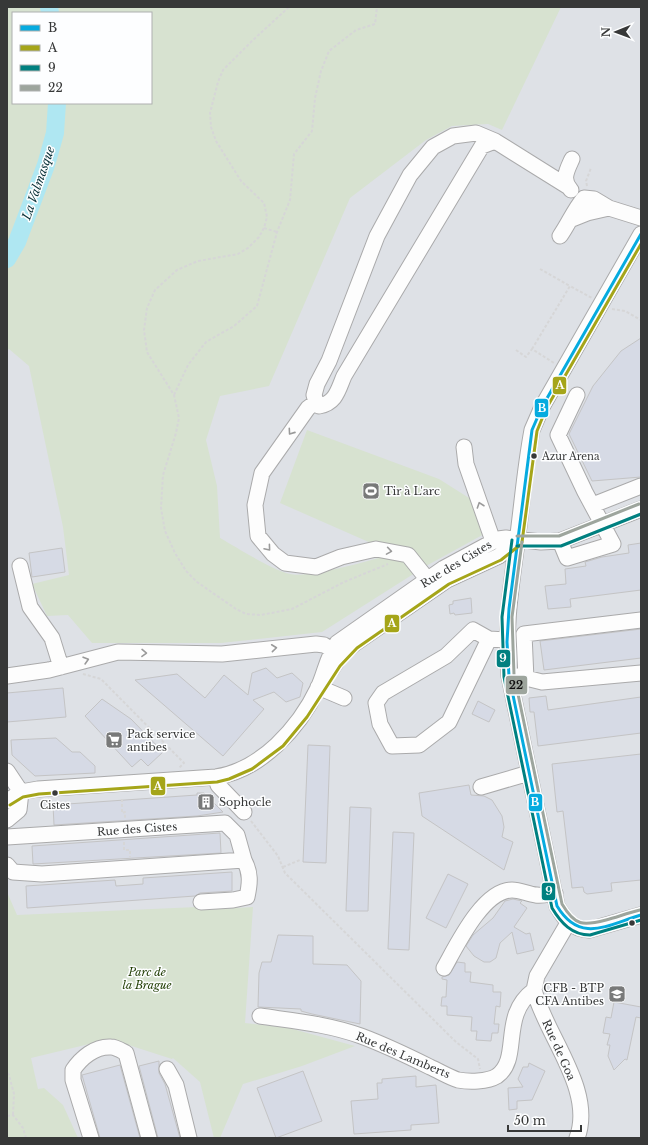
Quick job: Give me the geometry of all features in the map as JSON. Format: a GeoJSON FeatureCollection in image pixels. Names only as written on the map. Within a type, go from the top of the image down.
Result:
{"type":"FeatureCollection","features":[{"type":"Feature","properties":{"kind":"street"},"geometry":{"type":"LineString","coordinates":[[496,142],[482,146],[344,376],[334,399],[327,404],[319,406],[314,395],[317,384],[328,361],[377,236],[410,175],[433,147],[453,136],[476,133],[496,142],[566,186],[578,196],[641,218]]}},
{"type":"Feature","properties":{"kind":"street"},"geometry":{"type":"LineString","coordinates":[[566,186],[565,178],[572,159]]}},
{"type":"Feature","properties":{"kind":"street"},"geometry":{"type":"LineString","coordinates":[[560,236],[572,219],[576,208],[589,199]]}},
{"type":"Feature","properties":{"kind":"street"},"geometry":{"type":"LineString","coordinates":[[572,219],[587,213],[609,208]]}},
{"type":"Feature","properties":{"kind":"street"},"geometry":{"type":"LineString","coordinates":[[641,234],[542,407],[532,430],[507,617],[506,640],[509,676],[558,906],[568,923],[581,930],[589,930],[641,915]]}},
{"type":"Feature","properties":{"kind":"street"},"geometry":{"type":"LineString","coordinates":[[560,541],[567,558],[613,544],[585,492],[558,435],[578,394]]}},
{"type":"Feature","properties":{"kind":"street"},"geometry":{"type":"LineString","coordinates":[[316,402],[308,408],[262,473],[255,506],[258,536],[273,554],[285,563],[316,567],[341,557],[376,549],[408,555],[428,580]]}},
{"type":"Feature","properties":{"kind":"street"},"geometry":{"type":"LineString","coordinates":[[464,447],[466,464],[493,542]]}},
{"type":"Feature","properties":{"kind":"street"},"geometry":{"type":"LineString","coordinates":[[593,505],[641,486]]}},
{"type":"Feature","properties":{"kind":"street"},"geometry":{"type":"LineString","coordinates":[[517,541],[560,541],[602,523],[641,509]]}},
{"type":"Feature","properties":{"kind":"street","name":"Rue des Cistes"},"geometry":{"type":"LineString","coordinates":[[318,687],[332,650],[345,637],[428,580],[493,542],[506,538],[517,541]]}},
{"type":"Feature","properties":{"kind":"street","name":"Rue des Cistes"},"geometry":{"type":"LineString","coordinates":[[22,792],[38,789],[216,777],[227,775],[247,767],[283,738],[296,724],[318,687],[341,655],[354,644],[447,580],[500,556],[517,541]]}},
{"type":"Feature","properties":{"kind":"street"},"geometry":{"type":"LineString","coordinates":[[20,566],[30,606],[52,638],[61,667]]}},
{"type":"Feature","properties":{"kind":"street"},"geometry":{"type":"LineString","coordinates":[[526,679],[524,634],[641,620]]}},
{"type":"Feature","properties":{"kind":"street"},"geometry":{"type":"LineString","coordinates":[[489,639],[449,722],[420,745],[392,746],[380,724],[376,704],[383,693],[446,656],[473,630],[489,639],[506,640]]}},
{"type":"Feature","properties":{"kind":"street"},"geometry":{"type":"LineString","coordinates":[[7,676],[61,667],[118,652],[222,654],[316,644],[324,645],[332,650]]}},
{"type":"Feature","properties":{"kind":"street"},"geometry":{"type":"LineString","coordinates":[[509,676],[515,675],[542,682],[641,673]]}},
{"type":"Feature","properties":{"kind":"street"},"geometry":{"type":"LineString","coordinates":[[318,687],[344,698]]}},
{"type":"Feature","properties":{"kind":"street"},"geometry":{"type":"LineString","coordinates":[[7,771],[22,792],[19,810],[7,820]]}},
{"type":"Feature","properties":{"kind":"street"},"geometry":{"type":"LineString","coordinates":[[481,787],[529,773]]}},
{"type":"Feature","properties":{"kind":"street"},"geometry":{"type":"LineString","coordinates":[[216,777],[218,785],[244,812]]}},
{"type":"Feature","properties":{"kind":"street"},"geometry":{"type":"LineString","coordinates":[[7,801],[22,792]]}},
{"type":"Feature","properties":{"kind":"street","name":"Rue des Cistes"},"geometry":{"type":"LineString","coordinates":[[7,837],[224,823],[237,835],[244,860],[249,869],[250,883],[247,897],[232,900],[201,902]]}},
{"type":"Feature","properties":{"kind":"street"},"geometry":{"type":"LineString","coordinates":[[7,865],[13,872],[42,874],[244,860]]}},
{"type":"Feature","properties":{"kind":"street"},"geometry":{"type":"LineString","coordinates":[[444,968],[461,938],[489,899],[500,892],[513,890],[538,895],[555,893]]}},
{"type":"Feature","properties":{"kind":"street"},"geometry":{"type":"LineString","coordinates":[[534,990],[537,976],[568,923]]}},
{"type":"Feature","properties":{"kind":"street","name":"Rue des Lamberts"},"geometry":{"type":"LineString","coordinates":[[260,1016],[316,1023],[360,1036],[458,1080],[480,1081],[496,1077],[505,1068],[513,1022],[524,998],[534,990]]}},
{"type":"Feature","properties":{"kind":"street","name":"Rue de Goa"},"geometry":{"type":"LineString","coordinates":[[534,990],[582,1106],[581,1128],[577,1138]]}},
{"type":"Feature","properties":{"kind":"street"},"geometry":{"type":"LineString","coordinates":[[90,1138],[74,1080],[73,1070],[88,1054],[100,1049],[112,1047],[126,1053],[149,1138]]}},
{"type":"Feature","properties":{"kind":"street"},"geometry":{"type":"LineString","coordinates":[[167,1069],[176,1085],[189,1138]]}},
{"type":"Feature","properties":{"kind":"path"},"geometry":{"type":"LineString","coordinates":[[289,7],[223,70],[218,82],[210,113],[211,127],[216,141],[241,181],[264,203],[267,217],[264,228],[259,237],[238,254],[198,261],[177,270],[154,290],[147,308],[144,330],[147,352],[174,395],[179,418],[163,475],[160,494],[165,531],[175,553],[186,571],[197,582],[236,610],[246,614],[261,615],[292,609],[344,582],[408,555]]}},
{"type":"Feature","properties":{"kind":"path"},"geometry":{"type":"LineString","coordinates":[[174,395],[188,365],[206,342],[234,326],[257,306],[278,232],[290,200],[294,154],[312,130],[315,98],[321,71],[329,52],[356,30],[375,24],[377,7]]}},
{"type":"Feature","properties":{"kind":"path"},"geometry":{"type":"LineString","coordinates":[[589,199],[586,181],[591,168]]}},
{"type":"Feature","properties":{"kind":"path"},"geometry":{"type":"LineString","coordinates":[[264,228],[278,232]]}},
{"type":"Feature","properties":{"kind":"path"},"geometry":{"type":"LineString","coordinates":[[540,269],[598,301]]}},
{"type":"Feature","properties":{"kind":"path"},"geometry":{"type":"LineString","coordinates":[[516,350],[526,357],[570,286]]}},
{"type":"Feature","properties":{"kind":"path"},"geometry":{"type":"LineString","coordinates":[[611,309],[625,311],[641,320]]}},
{"type":"Feature","properties":{"kind":"path"},"geometry":{"type":"LineString","coordinates":[[532,349],[559,366]]}},
{"type":"Feature","properties":{"kind":"path"},"geometry":{"type":"LineString","coordinates":[[78,672],[101,679],[184,763]]}},
{"type":"Feature","properties":{"kind":"path"},"geometry":{"type":"LineString","coordinates":[[122,799],[122,813],[125,812],[124,850],[130,850],[131,868]]}},
{"type":"Feature","properties":{"kind":"path"},"geometry":{"type":"LineString","coordinates":[[244,812],[278,856],[285,874],[456,1042],[478,1059],[481,1074]]}},
{"type":"Feature","properties":{"kind":"path"},"geometry":{"type":"LineString","coordinates":[[282,867],[300,860]]}},
{"type":"Feature","properties":{"kind":"path"},"geometry":{"type":"LineString","coordinates":[[7,1073],[9,1075],[14,1094],[13,1115],[23,1128],[26,1138]]}},
{"type":"Feature","properties":{"kind":"path"},"geometry":{"type":"LineString","coordinates":[[7,1116],[13,1115]]}},
{"type":"Feature","properties":{"kind":"shaded area"},"geometry":{"type":"Polygon","coordinates":[[[7,7],[641,7],[641,1138],[7,1138],[7,7]]]}},
{"type":"Feature","properties":{"kind":"green space"},"geometry":{"type":"Polygon","coordinates":[[[7,7],[561,7],[502,130],[488,124],[452,126],[426,140],[350,198],[269,386],[220,396],[206,440],[217,486],[220,538],[264,563],[290,574],[301,575],[332,570],[412,549],[380,547],[280,503],[307,430],[439,479],[477,503],[486,533],[426,566],[322,632],[221,643],[92,643],[68,615],[47,616],[32,584],[69,575],[63,527],[29,366],[9,349],[7,350],[7,7]]]}},
{"type":"Feature","properties":{"kind":"green space","name":"Parc de la Brague"},"geometry":{"type":"Polygon","coordinates":[[[7,892],[17,915],[197,907],[201,910],[253,907],[245,1023],[289,1028],[355,1046],[302,1066],[243,1084],[220,1138],[214,1138],[200,1082],[173,1058],[172,1059],[110,1039],[31,1058],[38,1089],[44,1088],[63,1105],[78,1138],[7,1138],[7,892]]]}},
{"type":"Feature","properties":{"kind":"building","name":"Azur Arena"},"geometry":{"type":"Polygon","coordinates":[[[641,338],[641,477],[592,481],[569,434],[593,386],[621,351],[641,338]]]}},
{"type":"Feature","properties":{"kind":"building"},"geometry":{"type":"Polygon","coordinates":[[[641,543],[641,590],[570,599],[571,607],[548,609],[545,586],[566,584],[565,569],[586,566],[585,562],[602,557],[629,553],[628,545],[641,543]]]}},
{"type":"Feature","properties":{"kind":"building"},"geometry":{"type":"Polygon","coordinates":[[[62,548],[65,572],[32,577],[29,553],[62,548]]]}},
{"type":"Feature","properties":{"kind":"building"},"geometry":{"type":"Polygon","coordinates":[[[471,598],[472,613],[455,615],[454,613],[450,614],[449,605],[453,604],[453,601],[471,598]]]}},
{"type":"Feature","properties":{"kind":"building"},"geometry":{"type":"Polygon","coordinates":[[[641,629],[641,658],[544,670],[540,641],[641,629]]]}},
{"type":"Feature","properties":{"kind":"building"},"geometry":{"type":"Polygon","coordinates":[[[266,668],[277,678],[292,673],[303,683],[300,697],[286,702],[274,692],[253,700],[264,709],[223,756],[135,680],[177,674],[205,698],[224,675],[248,695],[252,673],[266,668]]]}},
{"type":"Feature","properties":{"kind":"building"},"geometry":{"type":"Polygon","coordinates":[[[63,688],[66,717],[7,722],[7,693],[63,688]]]}},
{"type":"Feature","properties":{"kind":"building"},"geometry":{"type":"Polygon","coordinates":[[[546,696],[548,710],[641,697],[641,733],[538,746],[534,712],[530,712],[529,698],[546,696]]]}},
{"type":"Feature","properties":{"kind":"building"},"geometry":{"type":"Polygon","coordinates":[[[102,699],[131,719],[163,752],[148,766],[141,759],[132,767],[85,716],[102,699]]]}},
{"type":"Feature","properties":{"kind":"building"},"geometry":{"type":"Polygon","coordinates":[[[478,701],[495,710],[489,722],[472,714],[478,701]]]}},
{"type":"Feature","properties":{"kind":"building"},"geometry":{"type":"Polygon","coordinates":[[[56,738],[72,752],[80,752],[95,766],[95,773],[35,776],[12,755],[11,740],[56,738]]]}},
{"type":"Feature","properties":{"kind":"building"},"geometry":{"type":"Polygon","coordinates":[[[308,745],[330,746],[326,863],[303,862],[308,745]]]}},
{"type":"Feature","properties":{"kind":"building"},"geometry":{"type":"Polygon","coordinates":[[[641,754],[641,880],[611,883],[612,891],[587,894],[584,892],[583,887],[572,888],[563,811],[557,812],[552,764],[641,754]]]}},
{"type":"Feature","properties":{"kind":"building"},"geometry":{"type":"Polygon","coordinates":[[[469,785],[471,795],[484,796],[492,800],[502,816],[504,827],[502,837],[513,842],[504,870],[422,816],[419,793],[469,785]]]}},
{"type":"Feature","properties":{"kind":"building"},"geometry":{"type":"Polygon","coordinates":[[[197,793],[204,793],[223,812],[197,816],[54,825],[53,805],[197,795],[197,793]]]}},
{"type":"Feature","properties":{"kind":"building"},"geometry":{"type":"Polygon","coordinates":[[[350,807],[371,808],[368,911],[346,911],[350,807]]]}},
{"type":"Feature","properties":{"kind":"building"},"geometry":{"type":"Polygon","coordinates":[[[393,832],[414,833],[409,950],[388,949],[393,832]]]}},
{"type":"Feature","properties":{"kind":"building"},"geometry":{"type":"Polygon","coordinates":[[[220,833],[221,853],[33,864],[32,846],[220,833]]]}},
{"type":"Feature","properties":{"kind":"building"},"geometry":{"type":"Polygon","coordinates":[[[232,872],[232,891],[200,893],[195,896],[27,908],[26,886],[115,880],[116,886],[143,884],[143,878],[232,872]]]}},
{"type":"Feature","properties":{"kind":"building"},"geometry":{"type":"Polygon","coordinates":[[[448,874],[468,884],[446,928],[426,918],[448,874]]]}},
{"type":"Feature","properties":{"kind":"building"},"geometry":{"type":"Polygon","coordinates":[[[513,899],[522,901],[520,903],[527,908],[514,927],[526,934],[530,933],[534,950],[517,954],[512,932],[500,943],[496,958],[490,962],[484,962],[474,956],[466,946],[473,935],[493,918],[505,901],[513,899]]]}},
{"type":"Feature","properties":{"kind":"building"},"geometry":{"type":"Polygon","coordinates":[[[278,935],[313,936],[313,964],[347,965],[361,981],[360,1024],[312,1014],[301,1011],[301,1009],[258,1007],[259,973],[262,962],[271,962],[278,935]]]}},
{"type":"Feature","properties":{"kind":"building"},"geometry":{"type":"Polygon","coordinates":[[[457,962],[465,963],[465,972],[471,972],[470,982],[493,985],[493,992],[501,992],[500,1007],[496,1006],[494,1024],[499,1024],[498,1033],[492,1033],[491,1041],[476,1040],[477,1031],[471,1031],[472,1017],[447,1015],[447,1006],[441,1006],[442,997],[446,997],[447,980],[442,979],[442,977],[449,975],[457,962]]]}},
{"type":"Feature","properties":{"kind":"building"},"geometry":{"type":"Polygon","coordinates":[[[614,1002],[641,1007],[641,1018],[636,1017],[627,1060],[625,1059],[614,1070],[608,1056],[610,1045],[607,1045],[610,1034],[603,1033],[606,1017],[611,1018],[614,1002]]]}},
{"type":"Feature","properties":{"kind":"building"},"geometry":{"type":"Polygon","coordinates":[[[159,1061],[159,1073],[165,1084],[180,1138],[158,1138],[139,1066],[159,1061]]]}},
{"type":"Feature","properties":{"kind":"building"},"geometry":{"type":"Polygon","coordinates":[[[529,1063],[545,1071],[532,1100],[517,1101],[517,1109],[509,1110],[508,1088],[523,1087],[518,1079],[523,1067],[528,1067],[529,1063]]]}},
{"type":"Feature","properties":{"kind":"building"},"geometry":{"type":"Polygon","coordinates":[[[120,1065],[140,1138],[100,1138],[82,1075],[120,1065]]]}},
{"type":"Feature","properties":{"kind":"building"},"geometry":{"type":"Polygon","coordinates":[[[303,1071],[322,1121],[276,1138],[257,1088],[303,1071]]]}},
{"type":"Feature","properties":{"kind":"building"},"geometry":{"type":"Polygon","coordinates":[[[416,1076],[416,1087],[436,1085],[439,1123],[411,1125],[411,1130],[354,1134],[351,1101],[378,1099],[377,1083],[382,1083],[382,1079],[416,1076]]]}},
{"type":"Feature","properties":{"kind":"waterway","name":"La Valmasque"},"geometry":{"type":"LineString","coordinates":[[49,7],[50,12]]}},
{"type":"Feature","properties":{"kind":"waterway","name":"La Valmasque"},"geometry":{"type":"LineString","coordinates":[[7,259],[17,242],[46,165],[55,133],[57,104]]}},
{"type":"Feature","properties":{"kind":"transit line","name":"B"},"geometry":{"type":"LineString","coordinates":[[641,234],[542,407],[532,430],[509,609],[507,642],[509,676],[557,906],[566,918],[575,925],[585,928],[606,927],[641,915]]}},
{"type":"Feature","properties":{"kind":"transit line","name":"A"},"geometry":{"type":"LineString","coordinates":[[522,542],[537,431],[546,409],[641,244]]}},
{"type":"Feature","properties":{"kind":"transit line","name":"22"},"geometry":{"type":"LineString","coordinates":[[517,536],[559,536],[639,504]]}},
{"type":"Feature","properties":{"kind":"transit line","name":"9"},"geometry":{"type":"LineString","coordinates":[[517,546],[561,546],[641,514]]}},
{"type":"Feature","properties":{"kind":"transit line","name":"9"},"geometry":{"type":"LineString","coordinates":[[512,540],[502,617],[504,677],[552,908],[559,919],[572,930],[578,933],[590,935],[641,920]]}},
{"type":"Feature","properties":{"kind":"transit line","name":"22"},"geometry":{"type":"LineString","coordinates":[[522,542],[512,617],[514,675],[562,904],[571,917],[585,923],[606,920],[640,910]]}},
{"type":"Feature","properties":{"kind":"transit line","name":"A"},"geometry":{"type":"LineString","coordinates":[[10,805],[23,797],[39,794],[217,782],[229,779],[252,769],[283,746],[307,717],[340,666],[357,648],[449,584],[501,560],[520,545]]}},
{"type":"Feature","properties":{"kind":"place","name":"Azur Arena"},"geometry":{"type":"Point","coordinates":[534,456]}},
{"type":"Feature","properties":{"kind":"place","name":"Tir à L'arc"},"geometry":{"type":"Point","coordinates":[371,491]}},
{"type":"Feature","properties":{"kind":"place","name":"Pack service antibes"},"geometry":{"type":"Point","coordinates":[114,740]}},
{"type":"Feature","properties":{"kind":"place","name":"Cistes"},"geometry":{"type":"Point","coordinates":[55,793]}},
{"type":"Feature","properties":{"kind":"place","name":"Sophocle"},"geometry":{"type":"Point","coordinates":[206,802]}},
{"type":"Feature","properties":{"kind":"place","name":"CFB - BTP CFA Antibes"},"geometry":{"type":"Point","coordinates":[617,994]}}]}
